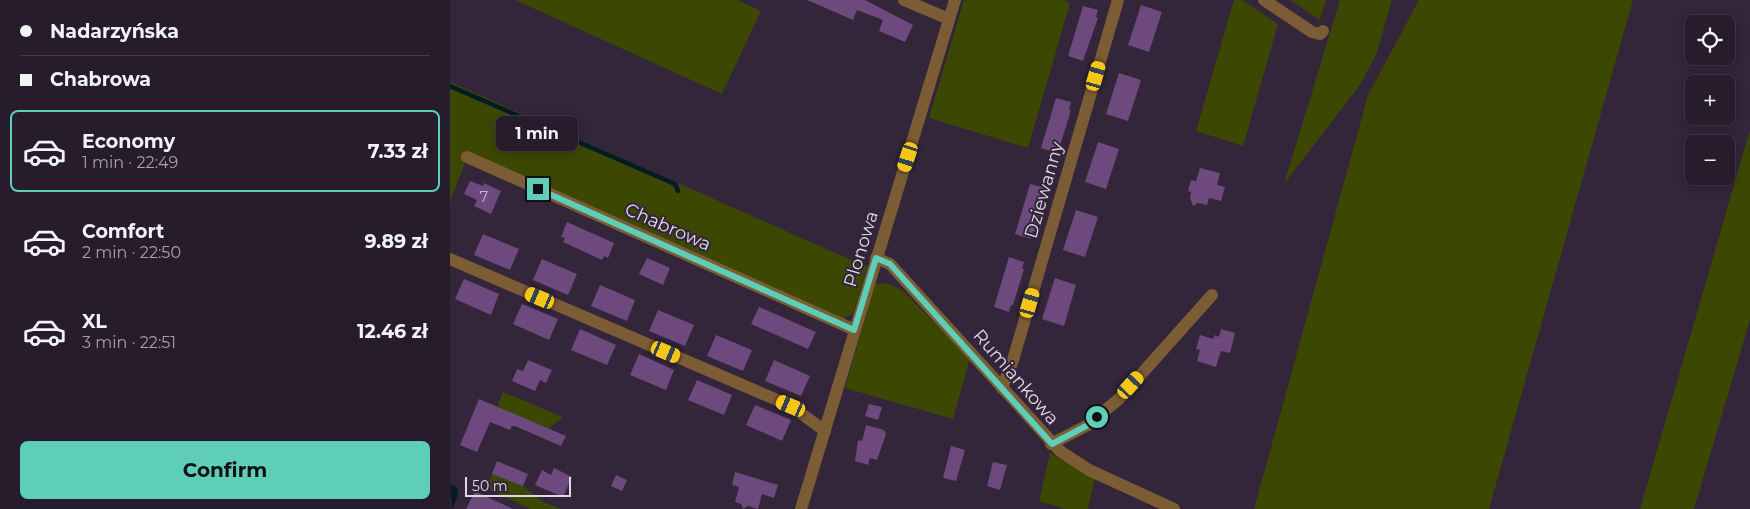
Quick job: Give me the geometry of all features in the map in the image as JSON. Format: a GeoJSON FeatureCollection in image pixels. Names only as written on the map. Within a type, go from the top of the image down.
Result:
{"type":"FeatureCollection","features":[{"type":"Feature","properties":{"kind":"street"},"geometry":{"type":"LineString","coordinates":[[904,0],[949,19]]}},
{"type":"Feature","properties":{"kind":"street","name":"Plonowa"},"geometry":{"type":"LineString","coordinates":[[802,509],[854,330],[955,0]]}},
{"type":"Feature","properties":{"kind":"street","name":"Dziewanny"},"geometry":{"type":"LineString","coordinates":[[1002,388],[1013,360],[1118,0]]}},
{"type":"Feature","properties":{"kind":"street"},"geometry":{"type":"LineString","coordinates":[[1264,0],[1312,32],[1320,34],[1322,31]]}},
{"type":"Feature","properties":{"kind":"street","name":"Chabrowa"},"geometry":{"type":"LineString","coordinates":[[467,157],[854,330]]}},
{"type":"Feature","properties":{"kind":"street","name":"Rumiankowa"},"geometry":{"type":"LineString","coordinates":[[876,258],[890,264],[1052,444],[1090,470],[1174,509]]}},
{"type":"Feature","properties":{"kind":"street"},"geometry":{"type":"LineString","coordinates":[[450,259],[791,406],[825,431]]}},
{"type":"Feature","properties":{"kind":"street"},"geometry":{"type":"LineString","coordinates":[[1052,444],[1086,426],[1119,399],[1212,295]]}},
{"type":"Feature","properties":{"kind":"green space"},"geometry":{"type":"Polygon","coordinates":[[[515,0],[738,0],[761,11],[722,94],[515,0]]]}},
{"type":"Feature","properties":{"kind":"green space"},"geometry":{"type":"Polygon","coordinates":[[[964,0],[1062,0],[1070,3],[1028,148],[929,118],[964,0]]]}},
{"type":"Feature","properties":{"kind":"green space"},"geometry":{"type":"Polygon","coordinates":[[[1234,0],[1242,0],[1278,24],[1243,146],[1196,131],[1234,0]]]}},
{"type":"Feature","properties":{"kind":"green space"},"geometry":{"type":"Polygon","coordinates":[[[1290,0],[1326,0],[1320,20],[1290,0]]]}},
{"type":"Feature","properties":{"kind":"green space"},"geometry":{"type":"Polygon","coordinates":[[[1340,0],[1392,0],[1376,55],[1360,85],[1284,184],[1340,0]]]}},
{"type":"Feature","properties":{"kind":"green space"},"geometry":{"type":"Polygon","coordinates":[[[1419,0],[1633,0],[1489,509],[1254,509],[1368,95],[1419,0]]]}},
{"type":"Feature","properties":{"kind":"green space"},"geometry":{"type":"Polygon","coordinates":[[[450,82],[867,267],[853,314],[842,319],[469,152],[450,202],[450,82]]]}},
{"type":"Feature","properties":{"kind":"green space"},"geometry":{"type":"Polygon","coordinates":[[[1750,130],[1750,320],[1694,509],[1640,509],[1735,185],[1750,130]]]}},
{"type":"Feature","properties":{"kind":"green space"},"geometry":{"type":"Polygon","coordinates":[[[881,283],[889,284],[903,291],[970,358],[953,419],[845,388],[875,285],[881,283]]]}},
{"type":"Feature","properties":{"kind":"green space"},"geometry":{"type":"Polygon","coordinates":[[[503,392],[563,417],[548,429],[497,407],[503,392]]]}},
{"type":"Feature","properties":{"kind":"green space"},"geometry":{"type":"Polygon","coordinates":[[[1050,453],[1095,477],[1088,509],[1065,509],[1039,501],[1050,453]]]}},
{"type":"Feature","properties":{"kind":"green space"},"geometry":{"type":"Polygon","coordinates":[[[492,474],[523,486],[543,502],[561,509],[530,509],[487,488],[492,474]]]}},
{"type":"Feature","properties":{"kind":"water"},"geometry":{"type":"Polygon","coordinates":[[[450,484],[457,487],[458,495],[452,509],[450,484]]]}},
{"type":"Feature","properties":{"kind":"building"},"geometry":{"type":"Polygon","coordinates":[[[807,0],[865,0],[913,25],[905,42],[879,31],[883,20],[857,10],[853,20],[807,0]]]}},
{"type":"Feature","properties":{"kind":"building"},"geometry":{"type":"Polygon","coordinates":[[[1141,5],[1162,12],[1149,52],[1128,45],[1141,5]]]}},
{"type":"Feature","properties":{"kind":"building"},"geometry":{"type":"Polygon","coordinates":[[[1083,6],[1098,10],[1096,17],[1098,18],[1083,61],[1068,56],[1083,6]]]}},
{"type":"Feature","properties":{"kind":"building"},"geometry":{"type":"Polygon","coordinates":[[[1119,73],[1141,80],[1128,121],[1106,114],[1119,73]]]}},
{"type":"Feature","properties":{"kind":"building"},"geometry":{"type":"Polygon","coordinates":[[[1056,98],[1071,102],[1069,110],[1071,110],[1056,153],[1041,148],[1056,98]]]}},
{"type":"Feature","properties":{"kind":"building"},"geometry":{"type":"Polygon","coordinates":[[[1098,142],[1119,149],[1106,189],[1085,182],[1098,142]]]}},
{"type":"Feature","properties":{"kind":"building"},"geometry":{"type":"Polygon","coordinates":[[[1200,168],[1220,173],[1217,185],[1225,187],[1221,201],[1209,198],[1207,205],[1198,203],[1193,206],[1190,198],[1191,192],[1188,191],[1191,180],[1196,181],[1200,168]]]}},
{"type":"Feature","properties":{"kind":"building"},"geometry":{"type":"Polygon","coordinates":[[[470,181],[483,186],[484,183],[501,191],[491,214],[474,206],[477,200],[464,194],[470,181]]]}},
{"type":"Feature","properties":{"kind":"building"},"geometry":{"type":"Polygon","coordinates":[[[1030,184],[1046,188],[1035,232],[1033,231],[1031,239],[1015,234],[1030,184]]]}},
{"type":"Feature","properties":{"kind":"building"},"geometry":{"type":"Polygon","coordinates":[[[1076,210],[1098,217],[1085,257],[1063,250],[1076,210]]]}},
{"type":"Feature","properties":{"kind":"building"},"geometry":{"type":"Polygon","coordinates":[[[567,222],[614,243],[608,258],[604,256],[602,260],[563,242],[565,238],[561,237],[567,222]]]}},
{"type":"Feature","properties":{"kind":"building"},"geometry":{"type":"Polygon","coordinates":[[[483,234],[519,249],[510,270],[474,255],[483,234]]]}},
{"type":"Feature","properties":{"kind":"building"},"geometry":{"type":"Polygon","coordinates":[[[1009,257],[1024,262],[1022,269],[1024,269],[1009,312],[994,307],[1009,257]]]}},
{"type":"Feature","properties":{"kind":"building"},"geometry":{"type":"Polygon","coordinates":[[[647,258],[670,268],[663,285],[639,274],[647,258]]]}},
{"type":"Feature","properties":{"kind":"building"},"geometry":{"type":"Polygon","coordinates":[[[542,259],[577,274],[568,295],[533,280],[542,259]]]}},
{"type":"Feature","properties":{"kind":"building"},"geometry":{"type":"Polygon","coordinates":[[[1055,278],[1076,285],[1064,326],[1042,319],[1055,278]]]}},
{"type":"Feature","properties":{"kind":"building"},"geometry":{"type":"Polygon","coordinates":[[[464,279],[499,294],[491,315],[455,299],[464,279]]]}},
{"type":"Feature","properties":{"kind":"building"},"geometry":{"type":"Polygon","coordinates":[[[600,285],[635,300],[627,321],[591,306],[600,285]]]}},
{"type":"Feature","properties":{"kind":"building"},"geometry":{"type":"Polygon","coordinates":[[[522,304],[558,319],[549,340],[513,324],[522,304]]]}},
{"type":"Feature","properties":{"kind":"building"},"geometry":{"type":"Polygon","coordinates":[[[759,307],[816,332],[808,349],[751,324],[759,307]]]}},
{"type":"Feature","properties":{"kind":"building"},"geometry":{"type":"Polygon","coordinates":[[[658,310],[694,325],[685,346],[649,331],[658,310]]]}},
{"type":"Feature","properties":{"kind":"building"},"geometry":{"type":"Polygon","coordinates":[[[580,329],[616,345],[607,365],[571,350],[580,329]]]}},
{"type":"Feature","properties":{"kind":"building"},"geometry":{"type":"Polygon","coordinates":[[[1221,329],[1235,333],[1230,353],[1221,351],[1216,367],[1197,361],[1200,350],[1196,349],[1200,335],[1213,339],[1215,335],[1219,337],[1221,329]]]}},
{"type":"Feature","properties":{"kind":"building"},"geometry":{"type":"Polygon","coordinates":[[[716,335],[752,350],[743,371],[707,356],[716,335]]]}},
{"type":"Feature","properties":{"kind":"building"},"geometry":{"type":"Polygon","coordinates":[[[639,354],[674,370],[666,390],[630,375],[639,354]]]}},
{"type":"Feature","properties":{"kind":"building"},"geometry":{"type":"Polygon","coordinates":[[[528,360],[552,370],[546,383],[540,380],[535,391],[512,381],[517,369],[523,371],[528,360]]]}},
{"type":"Feature","properties":{"kind":"building"},"geometry":{"type":"Polygon","coordinates":[[[774,360],[810,376],[801,396],[765,381],[774,360]]]}},
{"type":"Feature","properties":{"kind":"building"},"geometry":{"type":"Polygon","coordinates":[[[697,380],[732,395],[724,415],[688,400],[697,380]]]}},
{"type":"Feature","properties":{"kind":"building"},"geometry":{"type":"Polygon","coordinates":[[[479,399],[566,436],[561,446],[515,426],[512,426],[510,430],[490,422],[477,452],[460,445],[479,399]]]}},
{"type":"Feature","properties":{"kind":"building"},"geometry":{"type":"Polygon","coordinates":[[[869,404],[882,407],[878,420],[865,416],[869,404]]]}},
{"type":"Feature","properties":{"kind":"building"},"geometry":{"type":"Polygon","coordinates":[[[755,405],[791,420],[782,441],[746,425],[755,405]]]}},
{"type":"Feature","properties":{"kind":"building"},"geometry":{"type":"Polygon","coordinates":[[[866,425],[884,430],[886,434],[877,460],[870,458],[868,465],[855,461],[858,440],[862,441],[866,425]]]}},
{"type":"Feature","properties":{"kind":"building"},"geometry":{"type":"Polygon","coordinates":[[[951,446],[965,450],[956,481],[943,478],[951,446]]]}},
{"type":"Feature","properties":{"kind":"building"},"geometry":{"type":"Polygon","coordinates":[[[497,461],[528,474],[523,486],[492,474],[497,461]]]}},
{"type":"Feature","properties":{"kind":"building"},"geometry":{"type":"Polygon","coordinates":[[[993,462],[1007,465],[1000,490],[987,486],[993,462]]]}},
{"type":"Feature","properties":{"kind":"building"},"geometry":{"type":"Polygon","coordinates":[[[554,468],[572,477],[563,497],[535,485],[542,470],[551,475],[554,468]]]}},
{"type":"Feature","properties":{"kind":"building"},"geometry":{"type":"Polygon","coordinates":[[[735,472],[778,485],[774,498],[762,494],[758,509],[748,506],[743,509],[741,504],[735,502],[739,487],[732,485],[735,472]]]}},
{"type":"Feature","properties":{"kind":"building"},"geometry":{"type":"Polygon","coordinates":[[[616,475],[627,480],[622,491],[611,486],[616,475]]]}},
{"type":"Feature","properties":{"kind":"building"},"geometry":{"type":"Polygon","coordinates":[[[475,491],[487,497],[513,509],[466,509],[475,491]]]}},
{"type":"Feature","properties":{"kind":"waterway"},"geometry":{"type":"LineString","coordinates":[[450,86],[675,184],[678,191]]}},
{"type":"Feature","properties":{"kind":"route"},"geometry":{"type":"LineString","coordinates":[[538,189],[854,330],[876,258],[890,264],[962,341],[1052,444],[1086,426],[1097,417]]}}]}
